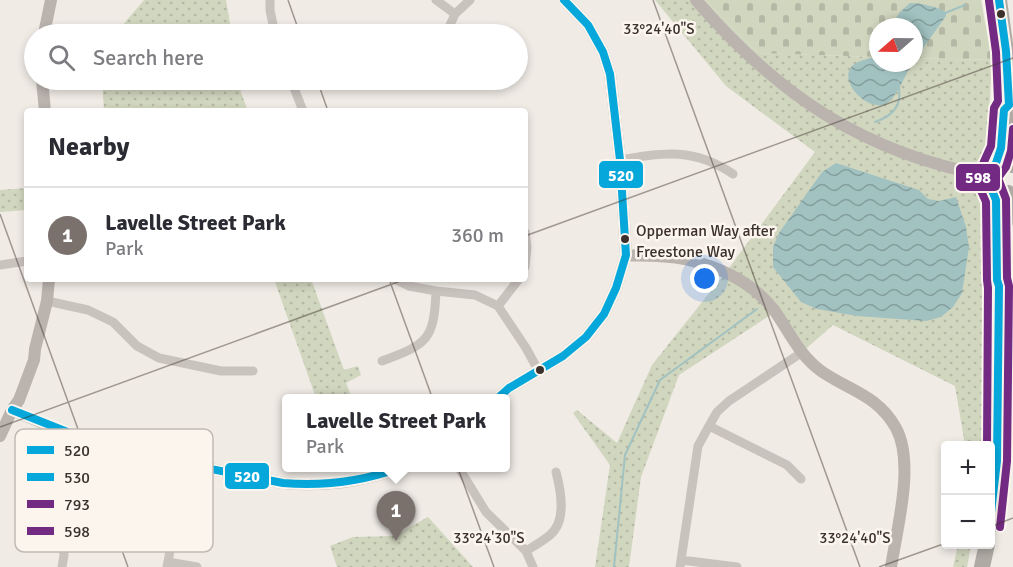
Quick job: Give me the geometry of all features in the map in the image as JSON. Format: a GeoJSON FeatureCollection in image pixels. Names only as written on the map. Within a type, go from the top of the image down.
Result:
{"type":"FeatureCollection","features":[{"type":"Feature","properties":{"kind":"highway"},"geometry":{"type":"LineString","coordinates":[[999,0],[1006,51],[1008,105],[1012,110],[1013,159]]}},
{"type":"Feature","properties":{"kind":"highway"},"geometry":{"type":"LineString","coordinates":[[993,495],[997,461],[999,286],[996,200],[1002,180],[1001,148],[1004,110],[1008,105]]}},
{"type":"Feature","properties":{"kind":"highway"},"geometry":{"type":"LineString","coordinates":[[982,567],[986,549]]}},
{"type":"Feature","properties":{"kind":"street"},"geometry":{"type":"LineString","coordinates":[[46,24],[51,0]]}},
{"type":"Feature","properties":{"kind":"street"},"geometry":{"type":"LineString","coordinates":[[270,0],[273,24]]}},
{"type":"Feature","properties":{"kind":"street"},"geometry":{"type":"LineString","coordinates":[[436,0],[455,14]]}},
{"type":"Feature","properties":{"kind":"street"},"geometry":{"type":"LineString","coordinates":[[450,24],[455,14],[470,0]]}},
{"type":"Feature","properties":{"kind":"street"},"geometry":{"type":"LineString","coordinates":[[503,394],[537,370],[563,356],[586,337],[604,314],[616,288],[626,255],[620,160],[610,74],[588,25],[564,0]]}},
{"type":"Feature","properties":{"kind":"street"},"geometry":{"type":"LineString","coordinates":[[696,0],[746,55],[768,75],[817,110],[910,156],[1002,180]]}},
{"type":"Feature","properties":{"kind":"street"},"geometry":{"type":"LineString","coordinates":[[43,90],[45,108]]}},
{"type":"Feature","properties":{"kind":"street"},"geometry":{"type":"LineString","coordinates":[[295,90],[302,108]]}},
{"type":"Feature","properties":{"kind":"street"},"geometry":{"type":"LineString","coordinates":[[620,160],[659,153],[686,154],[717,163],[733,174]]}},
{"type":"Feature","properties":{"kind":"street"},"geometry":{"type":"LineString","coordinates":[[626,255],[688,259],[726,272],[762,295],[801,352],[820,370],[863,393],[880,408],[896,428],[904,453],[905,476],[891,567]]}},
{"type":"Feature","properties":{"kind":"street"},"geometry":{"type":"LineString","coordinates":[[0,265],[24,261]]}},
{"type":"Feature","properties":{"kind":"street"},"geometry":{"type":"LineString","coordinates":[[0,436],[19,400],[34,360],[34,349],[47,301],[49,282]]}},
{"type":"Feature","properties":{"kind":"street"},"geometry":{"type":"LineString","coordinates":[[400,282],[436,291],[475,295],[498,306],[526,348],[537,370]]}},
{"type":"Feature","properties":{"kind":"street"},"geometry":{"type":"LineString","coordinates":[[498,306],[517,282]]}},
{"type":"Feature","properties":{"kind":"street"},"geometry":{"type":"LineString","coordinates":[[382,361],[404,352],[427,338],[435,319],[436,291]]}},
{"type":"Feature","properties":{"kind":"street"},"geometry":{"type":"LineString","coordinates":[[47,301],[88,310],[113,322],[137,346],[159,358],[221,371],[253,371]]}},
{"type":"Feature","properties":{"kind":"street"},"geometry":{"type":"LineString","coordinates":[[738,567],[681,564],[699,446],[717,412],[729,401],[801,352]]}},
{"type":"Feature","properties":{"kind":"street"},"geometry":{"type":"LineString","coordinates":[[12,410],[57,429]]}},
{"type":"Feature","properties":{"kind":"street"},"geometry":{"type":"LineString","coordinates":[[709,426],[787,465],[801,479]]}},
{"type":"Feature","properties":{"kind":"street"},"geometry":{"type":"LineString","coordinates":[[213,470],[283,483],[303,484],[349,481],[386,472]]}},
{"type":"Feature","properties":{"kind":"street"},"geometry":{"type":"LineString","coordinates":[[461,472],[486,512],[526,551],[533,567]]}},
{"type":"Feature","properties":{"kind":"street"},"geometry":{"type":"LineString","coordinates":[[526,551],[550,535],[557,527],[561,492],[556,472]]}},
{"type":"Feature","properties":{"kind":"street"},"geometry":{"type":"LineString","coordinates":[[62,567],[64,552]]}},
{"type":"Feature","properties":{"kind":"street"},"geometry":{"type":"LineString","coordinates":[[168,564],[197,567]]}},
{"type":"Feature","properties":{"kind":"green space"},"geometry":{"type":"Polygon","coordinates":[[[144,0],[226,0],[230,24],[124,24],[144,0]]]}},
{"type":"Feature","properties":{"kind":"green space"},"geometry":{"type":"Polygon","coordinates":[[[655,0],[705,0],[758,53],[869,57],[869,72],[923,72],[923,58],[992,60],[987,151],[989,199],[984,441],[964,441],[955,386],[833,325],[801,353],[775,312],[679,375],[641,477],[629,567],[595,567],[610,465],[573,413],[577,410],[617,443],[652,365],[726,272],[815,152],[726,86],[655,0]]]}},
{"type":"Feature","properties":{"kind":"green space"},"geometry":{"type":"Polygon","coordinates":[[[705,0],[981,0],[992,60],[923,58],[923,18],[869,18],[869,57],[758,53],[705,0]]]}},
{"type":"Feature","properties":{"kind":"green space"},"geometry":{"type":"Polygon","coordinates":[[[103,90],[241,90],[247,108],[104,108],[103,90]]]}},
{"type":"Feature","properties":{"kind":"green space"},"geometry":{"type":"Polygon","coordinates":[[[24,188],[24,210],[0,212],[0,190],[24,188]]]}},
{"type":"Feature","properties":{"kind":"green space"},"geometry":{"type":"Polygon","coordinates":[[[275,282],[312,282],[344,370],[358,366],[361,375],[346,383],[350,394],[315,394],[275,282]]]}},
{"type":"Feature","properties":{"kind":"green space"},"geometry":{"type":"Polygon","coordinates":[[[428,517],[473,567],[337,567],[330,546],[353,537],[394,536],[428,517]]]}},
{"type":"Feature","properties":{"kind":"green space"},"geometry":{"type":"Polygon","coordinates":[[[957,549],[970,549],[967,567],[953,567],[957,549]]]}},
{"type":"Feature","properties":{"kind":"water"},"geometry":{"type":"Polygon","coordinates":[[[910,3],[939,8],[946,12],[946,16],[923,48],[923,18],[896,18],[910,3]]]}},
{"type":"Feature","properties":{"kind":"water"},"geometry":{"type":"Polygon","coordinates":[[[869,59],[869,72],[908,72],[894,96],[883,105],[874,105],[865,101],[851,87],[848,78],[850,70],[856,63],[869,59]]]}},
{"type":"Feature","properties":{"kind":"water"},"geometry":{"type":"Polygon","coordinates":[[[836,163],[919,190],[928,199],[939,201],[956,197],[966,227],[969,247],[962,293],[953,307],[941,317],[926,321],[857,316],[817,309],[801,302],[773,267],[773,247],[779,233],[822,172],[836,163]]]}},
{"type":"Feature","properties":{"kind":"waterway"},"geometry":{"type":"LineString","coordinates":[[945,13],[965,5]]}},
{"type":"Feature","properties":{"kind":"waterway"},"geometry":{"type":"LineString","coordinates":[[875,122],[888,116],[896,108],[899,97],[898,82]]}},
{"type":"Feature","properties":{"kind":"waterway"},"geometry":{"type":"LineString","coordinates":[[614,567],[625,455],[660,380],[757,309]]}},
{"type":"Feature","properties":{"kind":"transit line","name":"520"},"geometry":{"type":"LineString","coordinates":[[502,394],[563,356],[586,337],[604,314],[616,288],[626,255],[620,160],[610,74],[603,52],[588,25],[564,0]]}},
{"type":"Feature","properties":{"kind":"transit line","name":"530"},"geometry":{"type":"LineString","coordinates":[[993,495],[997,461],[999,286],[996,200],[988,176],[1001,148],[1004,110],[1009,105],[1006,51],[999,0]]}},
{"type":"Feature","properties":{"kind":"transit line","name":"598"},"geometry":{"type":"LineString","coordinates":[[987,441],[986,202],[978,184],[978,175],[991,146],[994,108],[998,101],[996,52],[989,1]]}},
{"type":"Feature","properties":{"kind":"transit line","name":"793"},"geometry":{"type":"LineString","coordinates":[[1000,527],[1007,461],[1009,286],[1006,199],[998,178],[1006,167],[1011,151],[1013,129]]}},
{"type":"Feature","properties":{"kind":"transit line","name":"520"},"geometry":{"type":"LineString","coordinates":[[12,410],[60,429]]}},
{"type":"Feature","properties":{"kind":"transit line","name":"520"},"geometry":{"type":"LineString","coordinates":[[213,469],[283,483],[313,484],[342,482],[386,472]]}},
{"type":"Feature","properties":{"kind":"place","name":"Opperman Way after Freestone Way"},"geometry":{"type":"Point","coordinates":[625,239]}},
{"type":"Feature","properties":{"kind":"place","name":"Lavelle Street Park"},"geometry":{"type":"Point","coordinates":[396,541]}}]}
